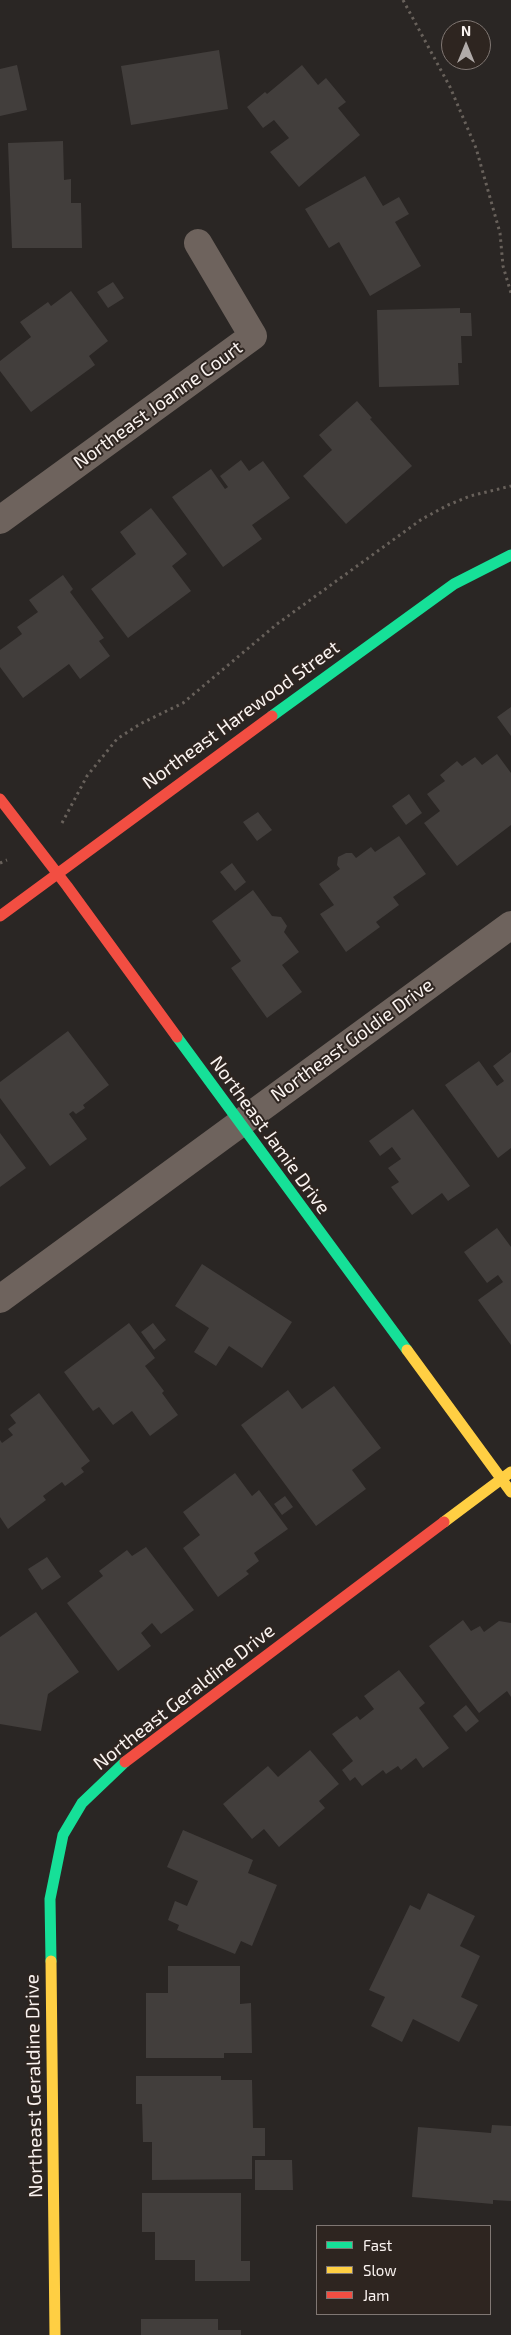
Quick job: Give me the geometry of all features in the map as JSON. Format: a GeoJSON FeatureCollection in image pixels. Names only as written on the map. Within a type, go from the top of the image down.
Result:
{"type":"FeatureCollection","features":[{"type":"Feature","properties":{"kind":"street","name":"Northeast Joanne Court"},"geometry":{"type":"LineString","coordinates":[[0,520],[253,336],[198,243]]}},
{"type":"Feature","properties":{"kind":"street","name":"Northeast Harewood Street"},"geometry":{"type":"LineString","coordinates":[[0,916],[422,605],[454,584],[511,555]]}},
{"type":"Feature","properties":{"kind":"street","name":"Northeast Jamie Drive"},"geometry":{"type":"LineString","coordinates":[[0,799],[511,1492]]}},
{"type":"Feature","properties":{"kind":"street","name":"Northeast Goldie Drive"},"geometry":{"type":"LineString","coordinates":[[0,1298],[511,925]]}},
{"type":"Feature","properties":{"kind":"street","name":"Northeast Geraldine Drive"},"geometry":{"type":"LineString","coordinates":[[55,2335],[50,1899],[63,1835],[82,1803],[114,1769],[511,1472]]}},
{"type":"Feature","properties":{"kind":"path"},"geometry":{"type":"LineString","coordinates":[[403,0],[450,87],[476,148],[495,215],[503,266],[511,293]]}},
{"type":"Feature","properties":{"kind":"path"},"geometry":{"type":"LineString","coordinates":[[62,824],[87,776],[117,739],[140,724],[183,703],[277,624],[422,520],[448,505],[470,496],[511,486]]}},
{"type":"Feature","properties":{"kind":"building"},"geometry":{"type":"Polygon","coordinates":[[[219,50],[228,109],[131,125],[121,66],[219,50]]]}},
{"type":"Feature","properties":{"kind":"building"},"geometry":{"type":"Polygon","coordinates":[[[17,65],[27,110],[0,116],[0,69],[17,65]]]}},
{"type":"Feature","properties":{"kind":"building"},"geometry":{"type":"Polygon","coordinates":[[[302,65],[318,85],[326,78],[346,102],[338,108],[360,135],[299,187],[270,152],[289,138],[274,120],[263,128],[247,107],[265,92],[267,94],[302,65]]]}},
{"type":"Feature","properties":{"kind":"building"},"geometry":{"type":"Polygon","coordinates":[[[63,141],[64,180],[71,179],[71,203],[81,203],[82,248],[12,248],[8,143],[63,141]]]}},
{"type":"Feature","properties":{"kind":"building"},"geometry":{"type":"Polygon","coordinates":[[[365,176],[383,206],[399,197],[409,214],[395,222],[421,266],[370,296],[339,242],[329,248],[305,209],[365,176]]]}},
{"type":"Feature","properties":{"kind":"building"},"geometry":{"type":"Polygon","coordinates":[[[113,282],[124,298],[108,308],[97,292],[113,282]]]}},
{"type":"Feature","properties":{"kind":"building"},"geometry":{"type":"Polygon","coordinates":[[[71,291],[108,341],[89,356],[95,365],[31,412],[0,371],[0,361],[31,337],[20,322],[48,302],[51,306],[71,291]]]}},
{"type":"Feature","properties":{"kind":"building"},"geometry":{"type":"Polygon","coordinates":[[[460,308],[460,313],[471,313],[472,336],[461,336],[462,363],[458,363],[459,385],[379,387],[377,310],[460,308]]]}},
{"type":"Feature","properties":{"kind":"building"},"geometry":{"type":"Polygon","coordinates":[[[357,401],[372,418],[370,419],[412,466],[346,524],[303,476],[332,450],[319,435],[357,401]]]}},
{"type":"Feature","properties":{"kind":"building"},"geometry":{"type":"Polygon","coordinates":[[[241,460],[249,471],[263,461],[290,498],[252,525],[262,539],[223,567],[172,497],[211,469],[225,489],[228,487],[220,476],[241,460]]]}},
{"type":"Feature","properties":{"kind":"building"},"geometry":{"type":"Polygon","coordinates":[[[151,508],[187,554],[172,566],[191,591],[128,638],[91,589],[136,554],[120,532],[151,508]]]}},
{"type":"Feature","properties":{"kind":"building"},"geometry":{"type":"Polygon","coordinates":[[[63,575],[73,589],[70,592],[104,638],[99,641],[110,656],[80,679],[69,664],[23,698],[0,667],[0,650],[22,634],[17,627],[38,612],[29,600],[63,575]]]}},
{"type":"Feature","properties":{"kind":"building"},"geometry":{"type":"Polygon","coordinates":[[[511,707],[511,736],[497,717],[511,707]]]}},
{"type":"Feature","properties":{"kind":"building"},"geometry":{"type":"Polygon","coordinates":[[[497,754],[511,773],[511,825],[457,866],[424,823],[440,811],[427,794],[445,781],[440,775],[457,761],[462,766],[475,757],[482,765],[497,754]]]}},
{"type":"Feature","properties":{"kind":"building"},"geometry":{"type":"Polygon","coordinates":[[[409,794],[422,813],[406,825],[392,806],[409,794]]]}},
{"type":"Feature","properties":{"kind":"building"},"geometry":{"type":"Polygon","coordinates":[[[258,812],[272,830],[257,841],[243,822],[258,812]]]}},
{"type":"Feature","properties":{"kind":"building"},"geometry":{"type":"Polygon","coordinates":[[[399,836],[426,874],[393,897],[399,905],[376,922],[380,927],[346,952],[320,914],[334,905],[319,884],[340,869],[337,865],[338,857],[346,853],[352,853],[356,858],[371,847],[375,852],[399,836]]]}},
{"type":"Feature","properties":{"kind":"building"},"geometry":{"type":"Polygon","coordinates":[[[232,863],[246,882],[235,891],[220,872],[232,863]]]}},
{"type":"Feature","properties":{"kind":"building"},"geometry":{"type":"Polygon","coordinates":[[[253,890],[272,916],[281,917],[287,926],[284,932],[299,952],[282,965],[302,992],[267,1018],[231,968],[241,961],[212,921],[253,890]]]}},
{"type":"Feature","properties":{"kind":"building"},"geometry":{"type":"Polygon","coordinates":[[[68,1031],[109,1085],[83,1105],[85,1108],[76,1114],[73,1111],[69,1114],[87,1139],[50,1166],[0,1098],[0,1082],[68,1031]]]}},
{"type":"Feature","properties":{"kind":"building"},"geometry":{"type":"Polygon","coordinates":[[[511,1052],[511,1148],[498,1158],[445,1085],[479,1061],[497,1086],[504,1081],[493,1066],[511,1052]]]}},
{"type":"Feature","properties":{"kind":"building"},"geometry":{"type":"Polygon","coordinates":[[[413,1109],[470,1186],[448,1201],[442,1193],[412,1215],[391,1187],[399,1182],[388,1168],[401,1159],[392,1147],[380,1156],[369,1141],[413,1109]]]}},
{"type":"Feature","properties":{"kind":"building"},"geometry":{"type":"Polygon","coordinates":[[[0,1133],[26,1168],[0,1187],[0,1133]]]}},
{"type":"Feature","properties":{"kind":"building"},"geometry":{"type":"Polygon","coordinates":[[[497,1228],[511,1247],[511,1345],[478,1300],[503,1282],[498,1275],[487,1283],[464,1252],[497,1228]]]}},
{"type":"Feature","properties":{"kind":"building"},"geometry":{"type":"Polygon","coordinates":[[[202,1264],[292,1322],[262,1368],[229,1346],[216,1366],[194,1352],[209,1328],[175,1306],[202,1264]]]}},
{"type":"Feature","properties":{"kind":"building"},"geometry":{"type":"Polygon","coordinates":[[[129,1323],[155,1358],[145,1366],[164,1391],[162,1393],[178,1415],[150,1436],[132,1411],[113,1425],[99,1407],[93,1411],[64,1372],[129,1323]]]}},
{"type":"Feature","properties":{"kind":"building"},"geometry":{"type":"Polygon","coordinates":[[[153,1323],[166,1340],[154,1350],[141,1332],[153,1323]]]}},
{"type":"Feature","properties":{"kind":"building"},"geometry":{"type":"Polygon","coordinates":[[[334,1386],[381,1448],[352,1470],[366,1489],[316,1526],[241,1425],[288,1390],[302,1409],[334,1386]]]}},
{"type":"Feature","properties":{"kind":"building"},"geometry":{"type":"Polygon","coordinates":[[[39,1393],[90,1461],[81,1468],[84,1472],[65,1486],[62,1482],[43,1496],[46,1500],[8,1529],[0,1517],[0,1440],[2,1443],[13,1435],[8,1429],[16,1423],[10,1415],[39,1393]]]}},
{"type":"Feature","properties":{"kind":"building"},"geometry":{"type":"Polygon","coordinates":[[[235,1473],[252,1496],[259,1490],[288,1529],[254,1553],[259,1561],[246,1571],[249,1574],[218,1597],[183,1548],[200,1535],[183,1512],[235,1473]]]}},
{"type":"Feature","properties":{"kind":"building"},"geometry":{"type":"Polygon","coordinates":[[[285,1496],[293,1507],[282,1515],[274,1504],[285,1496]]]}},
{"type":"Feature","properties":{"kind":"building"},"geometry":{"type":"Polygon","coordinates":[[[146,1547],[194,1610],[161,1634],[152,1623],[141,1633],[151,1646],[118,1671],[67,1603],[103,1576],[99,1571],[127,1550],[132,1556],[146,1547]]]}},
{"type":"Feature","properties":{"kind":"building"},"geometry":{"type":"Polygon","coordinates":[[[47,1557],[61,1577],[42,1590],[28,1569],[47,1557]]]}},
{"type":"Feature","properties":{"kind":"building"},"geometry":{"type":"Polygon","coordinates":[[[36,1612],[79,1672],[48,1694],[41,1731],[0,1724],[0,1637],[36,1612]]]}},
{"type":"Feature","properties":{"kind":"building"},"geometry":{"type":"Polygon","coordinates":[[[463,1620],[471,1631],[480,1626],[484,1632],[499,1621],[511,1623],[511,1697],[507,1691],[479,1713],[429,1646],[463,1620]]]}},
{"type":"Feature","properties":{"kind":"building"},"geometry":{"type":"Polygon","coordinates":[[[399,1670],[425,1703],[419,1708],[449,1748],[423,1768],[416,1758],[401,1770],[398,1766],[386,1774],[383,1770],[362,1786],[355,1777],[350,1781],[342,1770],[353,1761],[332,1734],[357,1716],[360,1720],[374,1709],[364,1696],[399,1670]]]}},
{"type":"Feature","properties":{"kind":"building"},"geometry":{"type":"Polygon","coordinates":[[[466,1705],[479,1721],[466,1732],[453,1716],[466,1705]]]}},
{"type":"Feature","properties":{"kind":"building"},"geometry":{"type":"Polygon","coordinates":[[[310,1750],[339,1784],[319,1801],[325,1808],[279,1847],[264,1829],[252,1839],[223,1804],[268,1766],[278,1777],[310,1750]]]}},
{"type":"Feature","properties":{"kind":"building"},"geometry":{"type":"Polygon","coordinates":[[[183,1830],[253,1860],[248,1873],[277,1885],[252,1946],[241,1941],[235,1954],[177,1930],[179,1925],[168,1920],[175,1901],[187,1906],[198,1881],[167,1867],[183,1830]]]}},
{"type":"Feature","properties":{"kind":"building"},"geometry":{"type":"Polygon","coordinates":[[[428,1893],[475,1916],[460,1946],[480,1956],[461,1997],[478,2005],[459,2042],[413,2019],[402,2042],[371,2026],[385,1997],[369,1990],[410,1905],[420,1910],[428,1893]]]}},
{"type":"Feature","properties":{"kind":"building"},"geometry":{"type":"Polygon","coordinates":[[[168,1966],[240,1966],[240,2004],[251,2003],[252,2053],[224,2053],[224,2058],[146,2058],[146,1993],[168,1993],[168,1966]]]}},
{"type":"Feature","properties":{"kind":"building"},"geometry":{"type":"Polygon","coordinates":[[[136,2076],[221,2076],[221,2080],[252,2080],[253,2128],[265,2128],[265,2156],[252,2156],[252,2179],[152,2180],[152,2142],[143,2142],[142,2104],[136,2104],[136,2076]]]}},
{"type":"Feature","properties":{"kind":"building"},"geometry":{"type":"Polygon","coordinates":[[[492,2125],[511,2126],[511,2201],[493,2200],[493,2204],[412,2197],[418,2127],[491,2133],[492,2125]]]}},
{"type":"Feature","properties":{"kind":"building"},"geometry":{"type":"Polygon","coordinates":[[[255,2160],[292,2160],[293,2190],[255,2190],[255,2160]]]}},
{"type":"Feature","properties":{"kind":"building"},"geometry":{"type":"Polygon","coordinates":[[[142,2193],[241,2193],[241,2261],[250,2261],[250,2281],[195,2281],[195,2260],[155,2260],[155,2232],[142,2232],[142,2193]]]}},
{"type":"Feature","properties":{"kind":"building"},"geometry":{"type":"Polygon","coordinates":[[[141,2319],[218,2319],[218,2330],[241,2330],[241,2335],[141,2335],[141,2319]]]}},
{"type":"Feature","properties":{"kind":"traffic: fast"},"geometry":{"type":"LineString","coordinates":[[272,716],[454,584],[511,555]]}},
{"type":"Feature","properties":{"kind":"traffic: fast"},"geometry":{"type":"LineString","coordinates":[[177,1037],[407,1350]]}},
{"type":"Feature","properties":{"kind":"traffic: fast"},"geometry":{"type":"LineString","coordinates":[[51,1961],[50,1899],[63,1835],[82,1803],[125,1762]]}},
{"type":"Feature","properties":{"kind":"traffic: slow"},"geometry":{"type":"LineString","coordinates":[[407,1350],[511,1492]]}},
{"type":"Feature","properties":{"kind":"traffic: slow"},"geometry":{"type":"LineString","coordinates":[[444,1522],[511,1472]]}},
{"type":"Feature","properties":{"kind":"traffic: slow"},"geometry":{"type":"LineString","coordinates":[[51,1961],[55,2335]]}},
{"type":"Feature","properties":{"kind":"traffic: jam"},"geometry":{"type":"LineString","coordinates":[[0,916],[272,716]]}},
{"type":"Feature","properties":{"kind":"traffic: jam"},"geometry":{"type":"LineString","coordinates":[[0,799],[67,886],[177,1037]]}},
{"type":"Feature","properties":{"kind":"traffic: jam"},"geometry":{"type":"LineString","coordinates":[[125,1762],[444,1522]]}}]}
